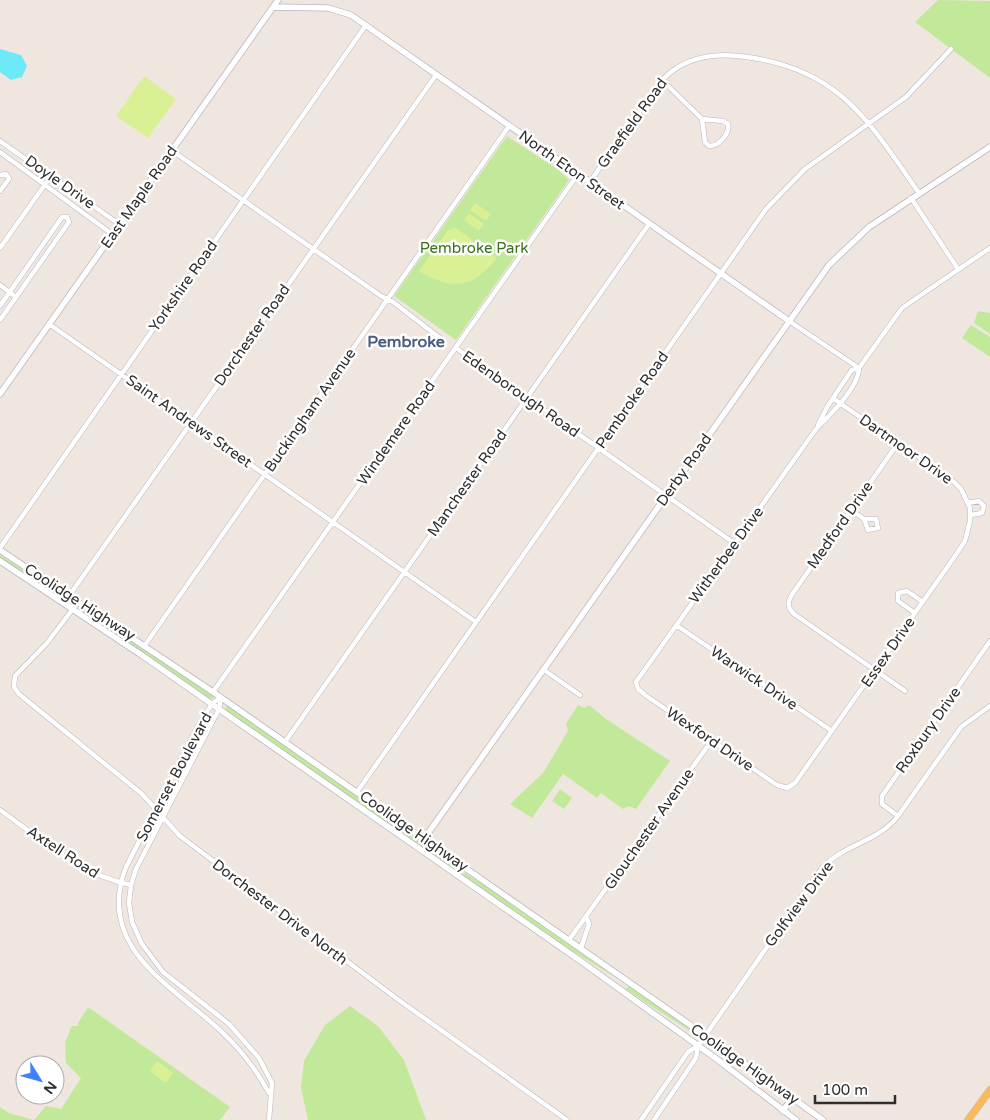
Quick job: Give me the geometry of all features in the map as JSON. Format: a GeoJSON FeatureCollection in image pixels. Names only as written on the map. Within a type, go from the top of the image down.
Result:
{"type":"FeatureCollection","features":[{"type":"Feature","properties":{"kind":"main road","name":"East Maple Road"},"geometry":{"type":"LineString","coordinates":[[0,394],[278,0]]}},
{"type":"Feature","properties":{"kind":"main road","name":"North Eton Street"},"geometry":{"type":"LineString","coordinates":[[274,7],[336,9],[366,25],[789,321]]}},
{"type":"Feature","properties":{"kind":"main road","name":"Derby Road"},"geometry":{"type":"LineString","coordinates":[[424,839],[820,277],[843,250],[869,227],[990,146]]}},
{"type":"Feature","properties":{"kind":"main road","name":"Coolidge Highway"},"geometry":{"type":"LineString","coordinates":[[0,549],[78,602],[145,644],[705,1035],[823,1120]]}},
{"type":"Feature","properties":{"kind":"main road","name":"Coolidge Highway"},"geometry":{"type":"LineString","coordinates":[[0,562],[212,704],[614,985],[796,1120]]}},
{"type":"Feature","properties":{"kind":"main road"},"geometry":{"type":"LineString","coordinates":[[457,875],[460,870],[466,868]]}},
{"type":"Feature","properties":{"kind":"main road"},"geometry":{"type":"LineString","coordinates":[[614,985],[621,987],[626,980]]}},
{"type":"Feature","properties":{"kind":"main road"},"geometry":{"type":"LineString","coordinates":[[968,1120],[990,1090]]}},
{"type":"Feature","properties":{"kind":"main road"},"geometry":{"type":"LineString","coordinates":[[783,1111],[789,1102],[798,1101]]}},
{"type":"Feature","properties":{"kind":"street","name":"Yorkshire Road"},"geometry":{"type":"LineString","coordinates":[[0,549],[366,25]]}},
{"type":"Feature","properties":{"kind":"street","name":"Pembroke Road"},"geometry":{"type":"LineString","coordinates":[[357,792],[766,209],[784,188],[818,159],[871,124],[911,93],[951,50]]}},
{"type":"Feature","properties":{"kind":"street","name":"Graefield Road"},"geometry":{"type":"LineString","coordinates":[[590,182],[662,80],[681,65],[708,56],[728,55],[765,60],[798,70],[827,86],[846,100],[871,124],[919,193]]}},
{"type":"Feature","properties":{"kind":"street","name":"Dorchester Road"},"geometry":{"type":"LineString","coordinates":[[70,596],[436,75]]}},
{"type":"Feature","properties":{"kind":"street"},"geometry":{"type":"LineString","coordinates":[[662,80],[702,119],[706,144],[715,146],[727,134],[728,124],[723,121],[702,119]]}},
{"type":"Feature","properties":{"kind":"street","name":"Buckingham Avenue"},"geometry":{"type":"LineString","coordinates":[[145,644],[508,126]]}},
{"type":"Feature","properties":{"kind":"street","name":"Doyle Drive"},"geometry":{"type":"LineString","coordinates":[[0,141],[119,224]]}},
{"type":"Feature","properties":{"kind":"street"},"geometry":{"type":"LineString","coordinates":[[171,150],[387,299],[440,338]]}},
{"type":"Feature","properties":{"kind":"street","name":"Doyle Drive"},"geometry":{"type":"LineString","coordinates":[[0,152],[112,234]]}},
{"type":"Feature","properties":{"kind":"street"},"geometry":{"type":"LineString","coordinates":[[0,176],[6,174],[9,179],[0,191]]}},
{"type":"Feature","properties":{"kind":"street","name":"Windemere Road"},"geometry":{"type":"LineString","coordinates":[[214,692],[578,174]]}},
{"type":"Feature","properties":{"kind":"street"},"geometry":{"type":"LineString","coordinates":[[0,248],[51,176]]}},
{"type":"Feature","properties":{"kind":"street"},"geometry":{"type":"LineString","coordinates":[[911,198],[958,270]]}},
{"type":"Feature","properties":{"kind":"street"},"geometry":{"type":"LineString","coordinates":[[0,306],[62,217],[67,217],[69,222],[0,320]]}},
{"type":"Feature","properties":{"kind":"street","name":"Manchester Road"},"geometry":{"type":"LineString","coordinates":[[285,742],[649,224]]}},
{"type":"Feature","properties":{"kind":"street","name":"Witherbee Drive"},"geometry":{"type":"LineString","coordinates":[[636,682],[816,429],[840,403],[859,375],[859,368],[902,308],[990,248]]}},
{"type":"Feature","properties":{"kind":"street"},"geometry":{"type":"LineString","coordinates":[[39,251],[46,256]]}},
{"type":"Feature","properties":{"kind":"street"},"geometry":{"type":"LineString","coordinates":[[0,285],[16,297]]}},
{"type":"Feature","properties":{"kind":"street","name":"North Eton Street"},"geometry":{"type":"LineString","coordinates":[[789,321],[859,368]]}},
{"type":"Feature","properties":{"kind":"street","name":"Saint Andrews Street"},"geometry":{"type":"LineString","coordinates":[[49,324],[476,622]]}},
{"type":"Feature","properties":{"kind":"street","name":"Edenborough Road"},"geometry":{"type":"LineString","coordinates":[[456,348],[734,543]]}},
{"type":"Feature","properties":{"kind":"street","name":"Witherbee Drive"},"geometry":{"type":"LineString","coordinates":[[816,429],[833,398],[852,370],[859,368]]}},
{"type":"Feature","properties":{"kind":"street","name":"Dartmoor Drive"},"geometry":{"type":"LineString","coordinates":[[833,398],[955,483],[969,506]]}},
{"type":"Feature","properties":{"kind":"street","name":"Medford Drive"},"geometry":{"type":"LineString","coordinates":[[875,670],[788,608],[788,601],[792,592],[898,443]]}},
{"type":"Feature","properties":{"kind":"street"},"geometry":{"type":"LineString","coordinates":[[969,506],[979,501],[984,506],[982,513],[971,515]]}},
{"type":"Feature","properties":{"kind":"street","name":"Essex Drive"},"geometry":{"type":"LineString","coordinates":[[789,788],[795,783],[965,541],[971,515],[969,506]]}},
{"type":"Feature","properties":{"kind":"street"},"geometry":{"type":"LineString","coordinates":[[851,510],[864,518]]}},
{"type":"Feature","properties":{"kind":"street"},"geometry":{"type":"LineString","coordinates":[[915,613],[898,601],[898,594],[907,591],[922,602]]}},
{"type":"Feature","properties":{"kind":"street"},"geometry":{"type":"LineString","coordinates":[[72,611],[78,602]]}},
{"type":"Feature","properties":{"kind":"street","name":"Dorchester Drive North"},"geometry":{"type":"LineString","coordinates":[[72,611],[45,646],[17,673],[14,683],[18,694],[136,790],[180,836],[327,948],[567,1120]]}},
{"type":"Feature","properties":{"kind":"street","name":"Warwick Drive"},"geometry":{"type":"LineString","coordinates":[[676,624],[832,731]]}},
{"type":"Feature","properties":{"kind":"street","name":"Roxbury Drive"},"geometry":{"type":"LineString","coordinates":[[898,816],[882,804],[882,796],[990,641]]}},
{"type":"Feature","properties":{"kind":"street"},"geometry":{"type":"LineString","coordinates":[[544,670],[580,696]]}},
{"type":"Feature","properties":{"kind":"street"},"geometry":{"type":"LineString","coordinates":[[875,670],[905,691]]}},
{"type":"Feature","properties":{"kind":"street","name":"Wexford Drive"},"geometry":{"type":"LineString","coordinates":[[636,682],[638,689],[645,695],[781,787],[789,788]]}},
{"type":"Feature","properties":{"kind":"street","name":"Somerset Boulevard"},"geometry":{"type":"LineString","coordinates":[[221,697],[212,704],[198,726],[126,867],[121,883],[119,908],[125,931],[134,951],[154,976],[232,1042],[252,1066],[269,1093]]}},
{"type":"Feature","properties":{"kind":"street","name":"Somerset Boulevard"},"geometry":{"type":"LineString","coordinates":[[221,697],[219,710],[136,869],[131,885],[129,903],[132,922],[151,959],[163,972],[229,1024],[247,1044],[270,1076],[272,1083],[269,1093],[269,1120]]}},
{"type":"Feature","properties":{"kind":"street","name":"Golfview Drive"},"geometry":{"type":"LineString","coordinates":[[698,1046],[822,868],[840,852],[880,833],[898,816],[956,733],[972,717],[990,706]]}},
{"type":"Feature","properties":{"kind":"street","name":"Glouchester Avenue"},"geometry":{"type":"LineString","coordinates":[[569,940],[712,740]]}},
{"type":"Feature","properties":{"kind":"street","name":"Axtell Road"},"geometry":{"type":"LineString","coordinates":[[0,810],[83,869],[104,879],[131,885]]}},
{"type":"Feature","properties":{"kind":"street","name":"Glouchester Avenue"},"geometry":{"type":"LineString","coordinates":[[581,948],[589,924],[586,917]]}},
{"type":"Feature","properties":{"kind":"street"},"geometry":{"type":"LineString","coordinates":[[641,1120],[688,1052],[698,1046]]}},
{"type":"Feature","properties":{"kind":"street"},"geometry":{"type":"LineString","coordinates":[[654,1120],[696,1058],[698,1046]]}},
{"type":"Feature","properties":{"kind":"green space"},"geometry":{"type":"Polygon","coordinates":[[[938,0],[990,1],[990,78],[915,22],[938,0]]]}},
{"type":"Feature","properties":{"kind":"green space"},"geometry":{"type":"Polygon","coordinates":[[[144,76],[176,99],[148,138],[116,116],[144,76]]]}},
{"type":"Feature","properties":{"kind":"green space","name":"Pembroke Park"},"geometry":{"type":"Polygon","coordinates":[[[507,136],[560,171],[569,180],[456,340],[394,296],[507,136]]]}},
{"type":"Feature","properties":{"kind":"green space"},"geometry":{"type":"Polygon","coordinates":[[[475,203],[491,214],[486,221],[470,210],[475,203]]]}},
{"type":"Feature","properties":{"kind":"green space"},"geometry":{"type":"Polygon","coordinates":[[[469,213],[484,224],[479,231],[464,220],[469,213]]]}},
{"type":"Feature","properties":{"kind":"green space"},"geometry":{"type":"Polygon","coordinates":[[[456,228],[497,258],[479,276],[461,284],[442,282],[419,271],[448,230],[456,228]]]}},
{"type":"Feature","properties":{"kind":"green space"},"geometry":{"type":"Polygon","coordinates":[[[978,311],[990,313],[990,334],[974,323],[978,311]]]}},
{"type":"Feature","properties":{"kind":"green space"},"geometry":{"type":"Polygon","coordinates":[[[971,325],[990,337],[990,357],[962,338],[971,325]]]}},
{"type":"Feature","properties":{"kind":"green space"},"geometry":{"type":"Polygon","coordinates":[[[0,555],[71,601],[72,604],[67,605],[0,558],[0,555]]]}},
{"type":"Feature","properties":{"kind":"green space"},"geometry":{"type":"Polygon","coordinates":[[[81,607],[213,695],[214,698],[209,699],[77,611],[81,607]]]}},
{"type":"Feature","properties":{"kind":"green space"},"geometry":{"type":"Polygon","coordinates":[[[578,705],[584,708],[589,705],[606,719],[670,761],[636,809],[629,806],[623,809],[601,793],[597,798],[563,774],[532,818],[510,804],[543,773],[568,731],[566,724],[578,705]]]}},
{"type":"Feature","properties":{"kind":"green space"},"geometry":{"type":"Polygon","coordinates":[[[226,706],[456,865],[453,868],[226,711],[226,706]]]}},
{"type":"Feature","properties":{"kind":"green space"},"geometry":{"type":"Polygon","coordinates":[[[560,789],[572,798],[564,809],[552,801],[560,789]]]}},
{"type":"Feature","properties":{"kind":"green space"},"geometry":{"type":"Polygon","coordinates":[[[465,873],[515,905],[620,980],[564,946],[462,874],[465,873]]]}},
{"type":"Feature","properties":{"kind":"green space"},"geometry":{"type":"Polygon","coordinates":[[[629,986],[692,1030],[691,1032],[626,989],[629,986]]]}},
{"type":"Feature","properties":{"kind":"green space"},"geometry":{"type":"Polygon","coordinates":[[[350,1006],[378,1026],[404,1060],[426,1120],[308,1120],[301,1088],[304,1061],[325,1025],[350,1006]]]}},
{"type":"Feature","properties":{"kind":"green space"},"geometry":{"type":"Polygon","coordinates":[[[88,1007],[230,1107],[220,1120],[34,1120],[46,1106],[61,1109],[81,1078],[66,1063],[65,1042],[72,1026],[78,1026],[88,1007]]]}},
{"type":"Feature","properties":{"kind":"green space"},"geometry":{"type":"Polygon","coordinates":[[[157,1061],[173,1073],[166,1083],[150,1071],[157,1061]]]}},
{"type":"Feature","properties":{"kind":"green space"},"geometry":{"type":"Polygon","coordinates":[[[0,1107],[9,1113],[34,1120],[0,1120],[0,1107]]]}},
{"type":"Feature","properties":{"kind":"water"},"geometry":{"type":"Polygon","coordinates":[[[0,49],[21,55],[27,66],[22,77],[11,80],[0,72],[0,49]]]}},
{"type":"Feature","properties":{"kind":"district","name":"Pembroke"},"geometry":{"type":"Point","coordinates":[406,342]}}]}
